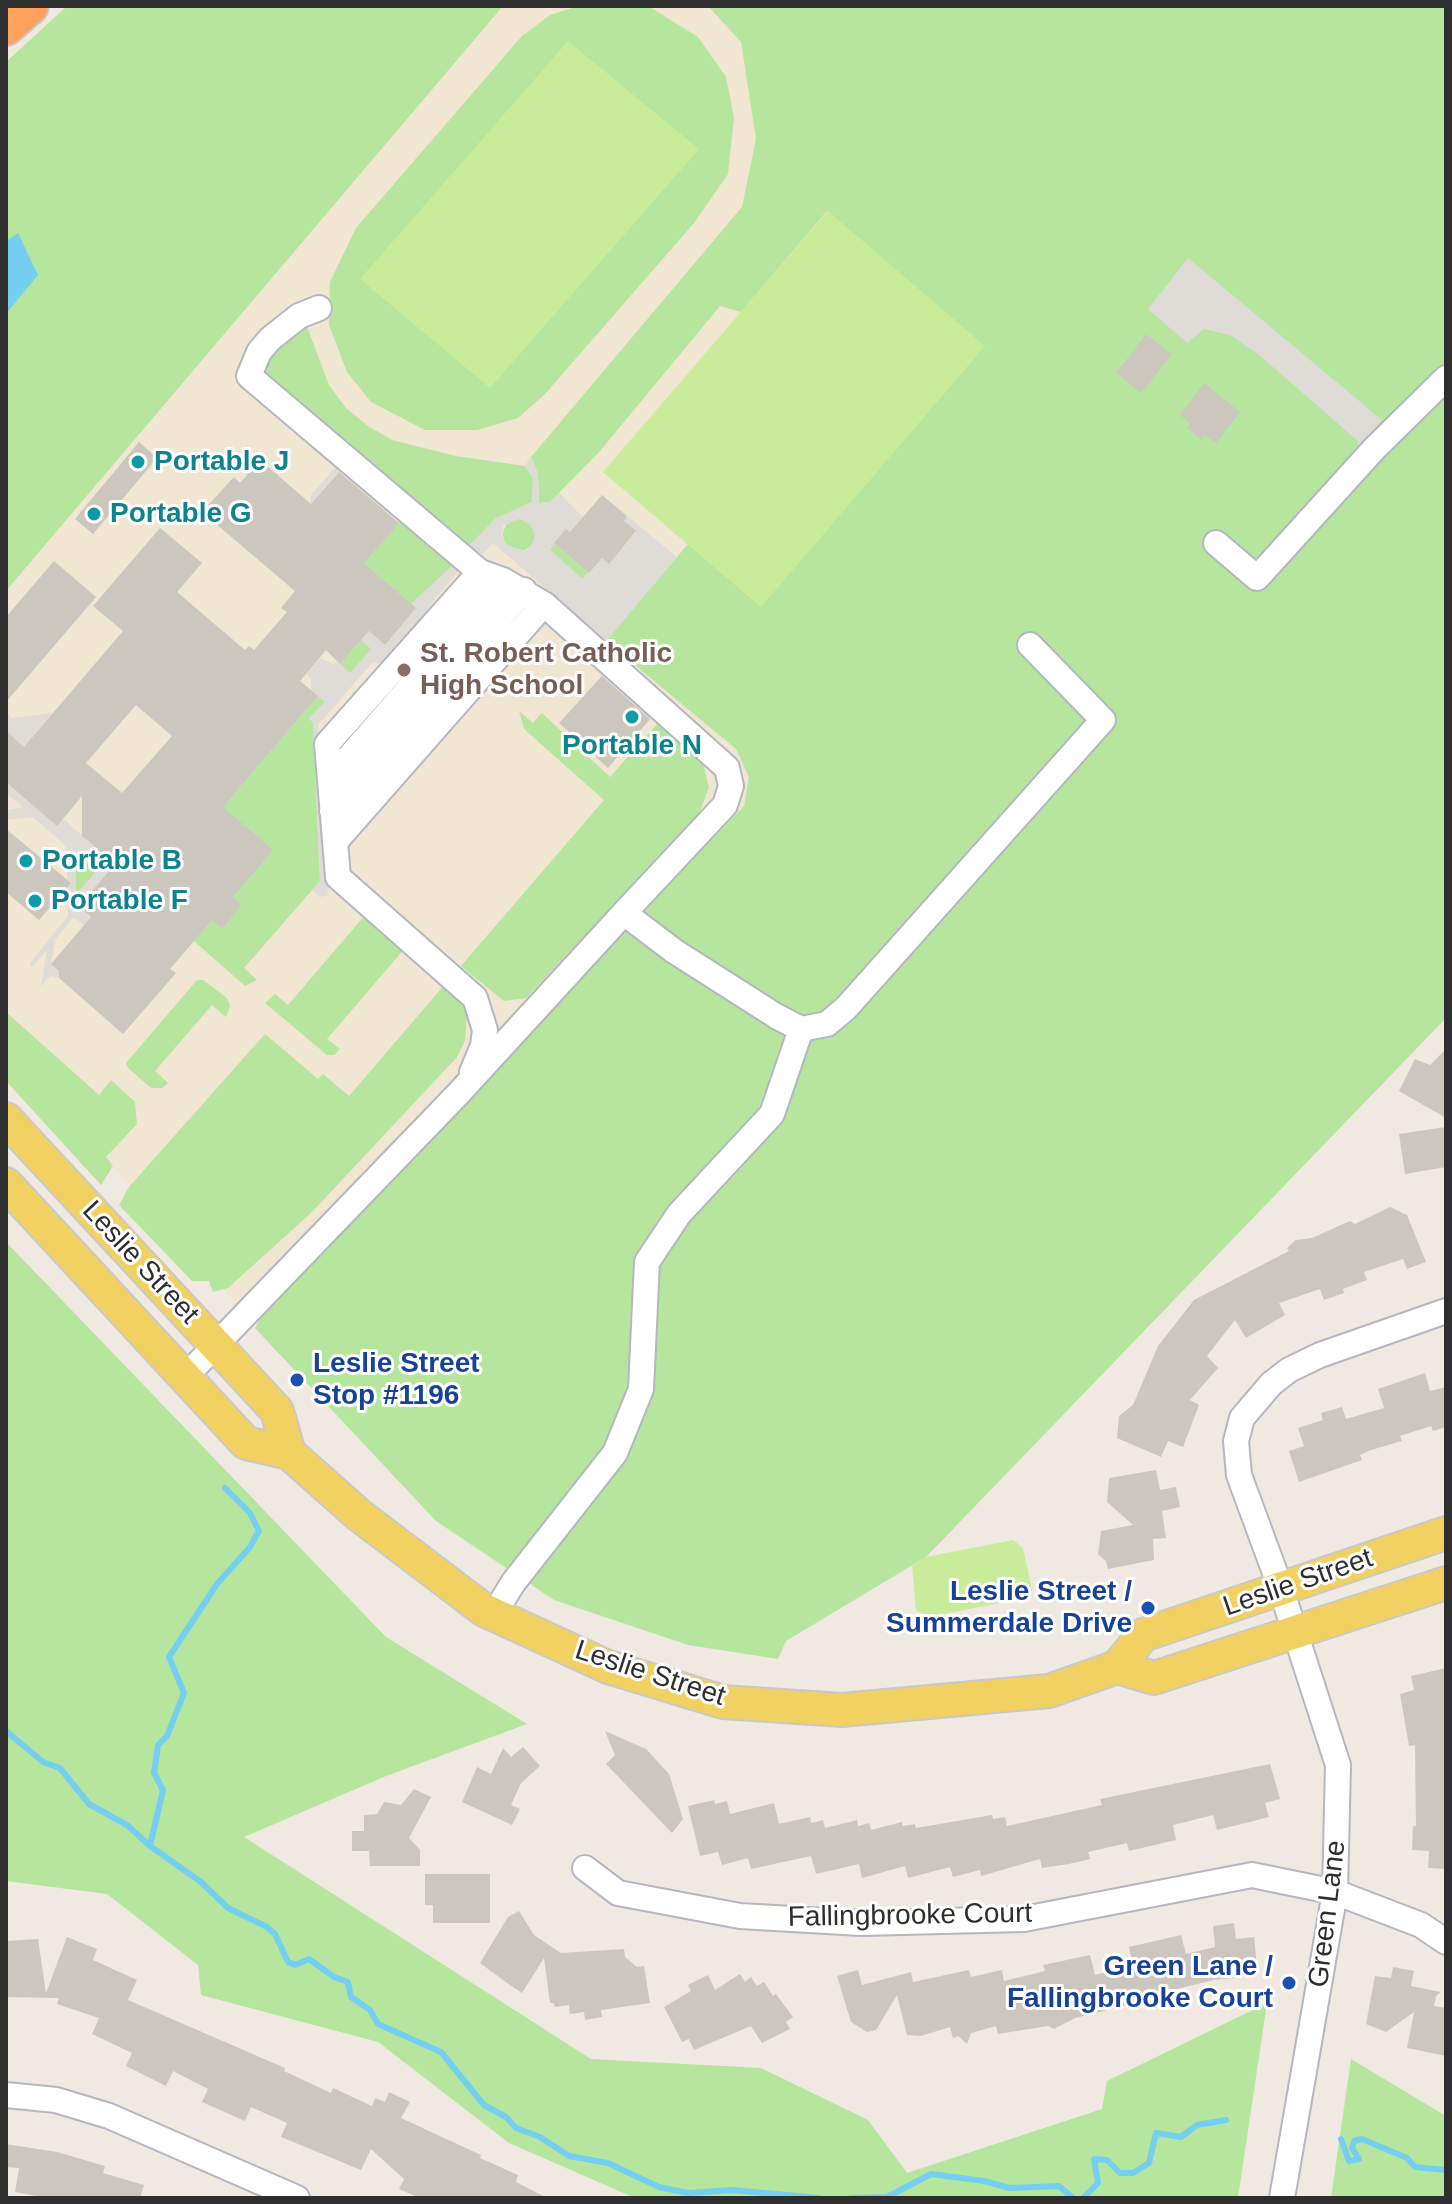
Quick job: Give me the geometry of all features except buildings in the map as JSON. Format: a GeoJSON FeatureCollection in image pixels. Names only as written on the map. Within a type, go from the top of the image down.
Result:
{"type":"FeatureCollection","features":[{"type":"Feature","properties":{"kind":"highway"},"geometry":{"type":"LineString","coordinates":[[6,27],[30,6]]}},
{"type":"Feature","properties":{"kind":"main road","name":"Leslie Street"},"geometry":{"type":"LineString","coordinates":[[6,1119],[277,1411],[289,1453]]}},
{"type":"Feature","properties":{"kind":"main road","name":"Leslie Street"},"geometry":{"type":"LineString","coordinates":[[6,1184],[246,1443],[289,1453],[359,1515],[494,1614],[608,1667],[723,1702],[842,1710],[1049,1691],[1117,1667],[1143,1635],[1446,1533]]}},
{"type":"Feature","properties":{"kind":"main road","name":"Leslie Street"},"geometry":{"type":"LineString","coordinates":[[1117,1667],[1154,1678],[1446,1583]]}},
{"type":"Feature","properties":{"kind":"street"},"geometry":{"type":"LineString","coordinates":[[184,1378],[458,1094],[725,805],[731,786],[727,768],[513,586],[249,376],[259,352],[270,339],[299,316],[319,308]]}},
{"type":"Feature","properties":{"kind":"street"},"geometry":{"type":"LineString","coordinates":[[1216,543],[1257,578],[1374,449],[1446,378]]}},
{"type":"Feature","properties":{"kind":"street"},"geometry":{"type":"LineString","coordinates":[[458,1094],[483,1046],[482,1014],[475,998],[338,877],[330,779],[513,586]]}},
{"type":"Feature","properties":{"kind":"street"},"geometry":{"type":"LineString","coordinates":[[332,811],[513,586]]}},
{"type":"Feature","properties":{"kind":"street"},"geometry":{"type":"LineString","coordinates":[[335,842],[513,586]]}},
{"type":"Feature","properties":{"kind":"street"},"geometry":{"type":"LineString","coordinates":[[624,913],[674,951],[801,1029],[827,1024],[846,1008],[1103,720],[1030,645]]}},
{"type":"Feature","properties":{"kind":"street"},"geometry":{"type":"LineString","coordinates":[[494,1614],[513,1583],[615,1453],[641,1389],[647,1262],[679,1214],[772,1114],[801,1029]]}},
{"type":"Feature","properties":{"kind":"street","name":"Green Lane"},"geometry":{"type":"LineString","coordinates":[[1282,2198],[1335,1892],[1338,1765],[1281,1589],[1239,1475],[1236,1441],[1242,1418],[1271,1384],[1289,1370],[1320,1355],[1446,1311]]}},
{"type":"Feature","properties":{"kind":"street","name":"Fallingbrooke Court"},"geometry":{"type":"LineString","coordinates":[[585,1868],[618,1893],[740,1916],[861,1923],[1024,1919],[1252,1875],[1335,1892],[1409,1919],[1446,1942]]}},
{"type":"Feature","properties":{"kind":"street"},"geometry":{"type":"LineString","coordinates":[[6,2095],[56,2100],[109,2116],[297,2198]]}},
{"type":"Feature","properties":{"kind":"shaded area","name":"St. Robert Catholic High School"},"geometry":{"type":"Polygon","coordinates":[[[503,6],[708,6],[1053,376],[772,796],[250,1320],[105,1157],[6,1054],[6,592],[503,6]]]}},
{"type":"Feature","properties":{"kind":"shaded area"},"geometry":{"type":"Polygon","coordinates":[[[1188,258],[1382,420],[1358,448],[1358,441],[1258,354],[1230,335],[1204,329],[1187,343],[1148,309],[1188,258]]]}},
{"type":"Feature","properties":{"kind":"shaded area"},"geometry":{"type":"Polygon","coordinates":[[[531,457],[538,474],[539,503],[550,502],[559,493],[583,517],[570,532],[566,530],[550,550],[582,579],[602,558],[609,563],[636,532],[626,523],[619,526],[627,516],[677,557],[606,641],[493,543],[483,554],[468,547],[495,519],[532,502],[533,478],[525,466],[531,457]],[[519,519],[503,526],[502,536],[507,545],[526,551],[533,543],[535,533],[529,524],[519,519]]]}},
{"type":"Feature","properties":{"kind":"shaded area"},"geometry":{"type":"Polygon","coordinates":[[[340,462],[462,566],[430,605],[435,610],[389,664],[372,663],[318,725],[328,895],[321,897],[312,890],[320,881],[313,723],[309,718],[325,702],[311,690],[311,679],[306,674],[320,658],[334,665],[337,661],[350,673],[371,649],[361,640],[369,631],[385,644],[416,608],[411,604],[453,565],[340,470],[311,504],[311,495],[340,462]]]}},
{"type":"Feature","properties":{"kind":"shaded area"},"geometry":{"type":"Polygon","coordinates":[[[6,713],[12,718],[53,713],[24,747],[11,736],[6,742],[6,713]]]}},
{"type":"Feature","properties":{"kind":"shaded area"},"geometry":{"type":"Polygon","coordinates":[[[6,782],[57,825],[63,819],[98,849],[93,855],[110,870],[94,919],[86,927],[75,918],[71,920],[55,940],[51,964],[59,971],[59,978],[50,976],[41,987],[47,950],[32,967],[29,964],[68,916],[66,846],[33,817],[6,820],[6,810],[23,807],[6,793],[6,782]],[[76,854],[76,893],[77,893],[96,871],[76,854]]]}},
{"type":"Feature","properties":{"kind":"green space"},"geometry":{"type":"Polygon","coordinates":[[[67,6],[503,6],[6,591],[6,62],[67,6]]]}},
{"type":"Feature","properties":{"kind":"green space"},"geometry":{"type":"Polygon","coordinates":[[[579,6],[648,6],[698,37],[726,77],[734,118],[728,174],[694,223],[545,394],[518,418],[477,430],[425,430],[371,402],[347,372],[329,325],[330,282],[356,228],[522,36],[550,15],[579,6]]]}},
{"type":"Feature","properties":{"kind":"green space"},"geometry":{"type":"Polygon","coordinates":[[[708,6],[1446,6],[1446,1018],[926,1557],[786,1641],[778,1659],[688,1645],[554,1600],[436,1521],[255,1328],[277,1288],[744,806],[749,777],[736,749],[606,641],[688,544],[760,606],[827,211],[741,312],[720,306],[600,451],[550,502],[539,503],[538,474],[531,457],[742,207],[756,139],[741,42],[708,6]]]}},
{"type":"Feature","properties":{"kind":"green space"},"geometry":{"type":"Polygon","coordinates":[[[568,41],[699,149],[490,388],[360,279],[568,41]]]}},
{"type":"Feature","properties":{"kind":"green space"},"geometry":{"type":"Polygon","coordinates":[[[828,211],[985,346],[761,607],[603,472],[828,211]]]}},
{"type":"Feature","properties":{"kind":"green space"},"geometry":{"type":"Polygon","coordinates":[[[306,324],[329,385],[346,408],[368,426],[392,440],[456,456],[525,466],[533,478],[532,502],[495,519],[468,547],[261,372],[262,358],[306,324]]]}},
{"type":"Feature","properties":{"kind":"green space"},"geometry":{"type":"Polygon","coordinates":[[[519,519],[530,524],[535,535],[530,546],[519,551],[508,546],[503,535],[508,524],[519,519]]]}},
{"type":"Feature","properties":{"kind":"green space"},"geometry":{"type":"Polygon","coordinates":[[[400,521],[453,565],[411,604],[364,563],[400,521]]]}},
{"type":"Feature","properties":{"kind":"green space"},"geometry":{"type":"Polygon","coordinates":[[[554,543],[589,573],[582,579],[550,550],[554,543]]]}},
{"type":"Feature","properties":{"kind":"green space"},"geometry":{"type":"Polygon","coordinates":[[[361,640],[372,649],[350,673],[340,664],[361,640]]]}},
{"type":"Feature","properties":{"kind":"green space"},"geometry":{"type":"Polygon","coordinates":[[[318,696],[325,702],[310,718],[313,723],[320,881],[244,968],[257,980],[245,986],[194,941],[212,920],[222,928],[242,905],[233,897],[223,807],[318,696]]]}},
{"type":"Feature","properties":{"kind":"green space"},"geometry":{"type":"Polygon","coordinates":[[[519,711],[533,723],[542,713],[610,777],[659,722],[702,759],[709,787],[700,812],[526,998],[504,1001],[461,966],[604,800],[524,729],[519,711]]]}},
{"type":"Feature","properties":{"kind":"green space"},"geometry":{"type":"Polygon","coordinates":[[[76,853],[97,871],[76,894],[76,853]]]}},
{"type":"Feature","properties":{"kind":"green space"},"geometry":{"type":"Polygon","coordinates":[[[366,914],[405,948],[327,1039],[340,1049],[334,1055],[327,1055],[265,1003],[275,994],[288,1005],[366,914]]]}},
{"type":"Feature","properties":{"kind":"green space"},"geometry":{"type":"Polygon","coordinates":[[[197,980],[203,980],[227,998],[230,1006],[226,1017],[212,1005],[155,1071],[168,1083],[162,1088],[151,1088],[126,1063],[197,980]]]}},
{"type":"Feature","properties":{"kind":"green space"},"geometry":{"type":"Polygon","coordinates":[[[446,983],[467,1012],[465,1041],[457,1057],[312,1212],[228,1288],[213,1292],[209,1281],[192,1281],[119,1205],[129,1187],[265,1034],[318,1079],[323,1074],[349,1096],[446,983]]]}},
{"type":"Feature","properties":{"kind":"green space"},"geometry":{"type":"Polygon","coordinates":[[[6,1012],[99,1095],[111,1080],[135,1102],[137,1124],[106,1157],[113,1166],[101,1185],[6,1081],[6,1012]]]}},
{"type":"Feature","properties":{"kind":"green space"},"geometry":{"type":"Polygon","coordinates":[[[6,1242],[386,1637],[527,1724],[386,1776],[244,1837],[591,2059],[761,2068],[868,2120],[907,2173],[1102,2109],[1107,2081],[1267,2003],[1238,2198],[635,2198],[509,2143],[378,2042],[201,1995],[198,1965],[107,1894],[6,1881],[6,1242]]]}},
{"type":"Feature","properties":{"kind":"green space"},"geometry":{"type":"Polygon","coordinates":[[[1013,1540],[1023,1548],[1032,1590],[1026,1598],[928,1617],[916,1610],[912,1566],[926,1557],[1013,1540]]]}},
{"type":"Feature","properties":{"kind":"green space"},"geometry":{"type":"Polygon","coordinates":[[[1351,2059],[1446,2116],[1446,2198],[1331,2198],[1351,2059]]]}},
{"type":"Feature","properties":{"kind":"water"},"geometry":{"type":"Polygon","coordinates":[[[18,233],[38,275],[6,314],[6,241],[18,233]]]}},
{"type":"Feature","properties":{"kind":"waterway"},"geometry":{"type":"LineString","coordinates":[[150,1846],[163,1790],[154,1773],[158,1745],[167,1736],[184,1693],[169,1657],[217,1584],[250,1547],[259,1531],[250,1513],[225,1488]]}},
{"type":"Feature","properties":{"kind":"waterway"},"geometry":{"type":"LineString","coordinates":[[6,1731],[43,1762],[60,1768],[89,1804],[127,1825],[150,1846],[201,1882],[228,1908],[267,1927],[275,1934],[288,1962],[295,1965],[309,1959],[334,1977],[348,1982],[351,1997],[370,2010],[378,2024],[441,2052],[484,2105],[506,2117],[516,2128],[540,2137],[569,2156],[608,2163],[659,2187],[688,2193],[732,2190],[819,2198]]}},
{"type":"Feature","properties":{"kind":"waterway"},"geometry":{"type":"LineString","coordinates":[[1083,2198],[1098,2183],[1094,2159],[1107,2160],[1120,2173],[1133,2173],[1149,2163],[1156,2133],[1181,2137],[1197,2125],[1226,2120]]}},
{"type":"Feature","properties":{"kind":"waterway"},"geometry":{"type":"LineString","coordinates":[[1341,2139],[1349,2161],[1359,2159],[1352,2148],[1354,2141],[1362,2139],[1407,2158],[1415,2167],[1446,2170]]}},
{"type":"Feature","properties":{"kind":"waterway"},"geometry":{"type":"LineString","coordinates":[[851,2198],[887,2197],[931,2174],[1010,2188],[1059,2186],[1073,2198]]}},
{"type":"Feature","properties":{"kind":"place","name":"Portable J"},"geometry":{"type":"Point","coordinates":[138,462]}},
{"type":"Feature","properties":{"kind":"place","name":"Portable G"},"geometry":{"type":"Point","coordinates":[94,514]}},
{"type":"Feature","properties":{"kind":"place","name":"St. Robert Catholic High School"},"geometry":{"type":"Point","coordinates":[404,670]}},
{"type":"Feature","properties":{"kind":"place","name":"Portable N"},"geometry":{"type":"Point","coordinates":[632,717]}},
{"type":"Feature","properties":{"kind":"place","name":"Portable B"},"geometry":{"type":"Point","coordinates":[26,861]}},
{"type":"Feature","properties":{"kind":"place","name":"Portable F"},"geometry":{"type":"Point","coordinates":[35,901]}},
{"type":"Feature","properties":{"kind":"place","name":"Leslie Street Stop #1196"},"geometry":{"type":"Point","coordinates":[297,1380]}},
{"type":"Feature","properties":{"kind":"place","name":"Leslie Street / Summerdale Drive"},"geometry":{"type":"Point","coordinates":[1148,1608]}},
{"type":"Feature","properties":{"kind":"place","name":"Green Lane / Fallingbrooke Court"},"geometry":{"type":"Point","coordinates":[1289,1983]}}]}
